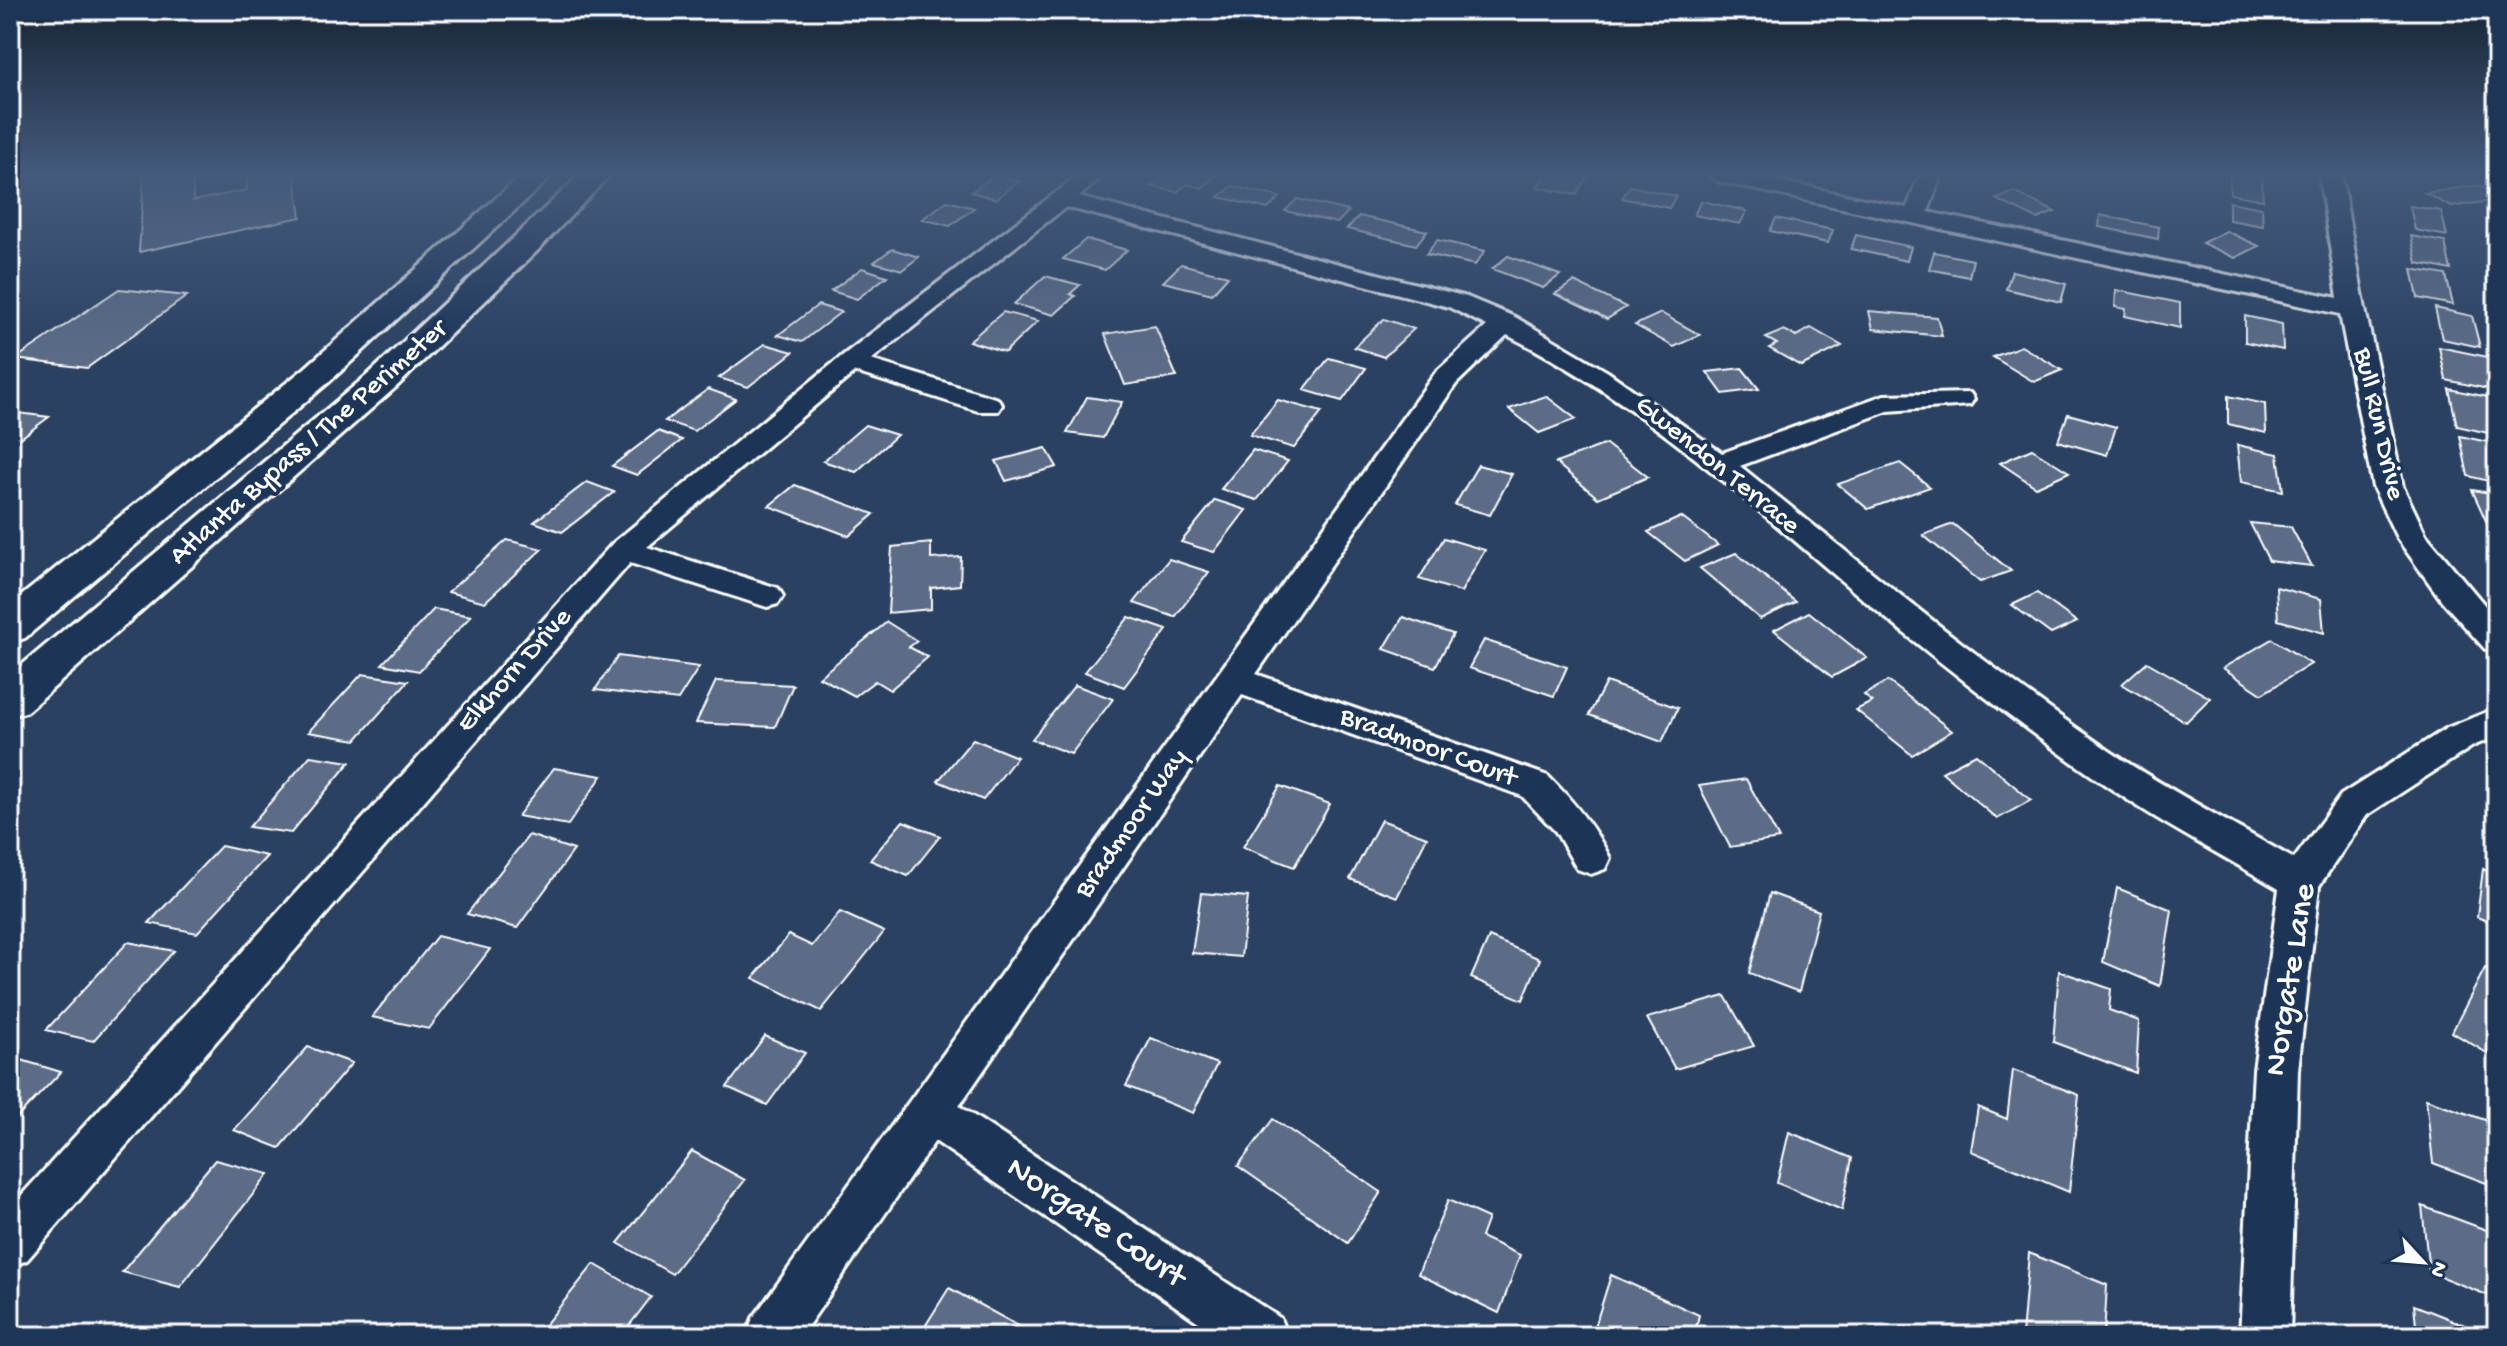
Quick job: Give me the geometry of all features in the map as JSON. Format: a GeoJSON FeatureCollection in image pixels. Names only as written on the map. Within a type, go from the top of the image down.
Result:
{"type":"FeatureCollection","features":[{"type":"Feature","properties":{"kind":"highway","name":"Atlanta Bypass / The Perimeter"},"geometry":{"type":"LineString","coordinates":[[10,628],[317,375],[469,238]]}},
{"type":"Feature","properties":{"kind":"highway","name":"Atlanta Bypass / The Perimeter"},"geometry":{"type":"LineString","coordinates":[[10,700],[230,516],[428,339],[532,238]]}},
{"type":"Feature","properties":{"kind":"street","name":"Elkhorn Drive"},"geometry":{"type":"LineString","coordinates":[[10,1243],[624,550],[851,362],[1012,238]]}},
{"type":"Feature","properties":{"kind":"street","name":"Gwendon Terrace"},"geometry":{"type":"LineString","coordinates":[[1218,238],[1458,302],[1506,322],[1639,402],[1989,681],[2142,790],[2300,882]]}},
{"type":"Feature","properties":{"kind":"street"},"geometry":{"type":"LineString","coordinates":[[2017,238],[2352,309]]}},
{"type":"Feature","properties":{"kind":"street","name":"Bull Run Drive"},"geometry":{"type":"LineString","coordinates":[[2340,238],[2382,465],[2398,512],[2412,538],[2453,593],[2497,641]]}},
{"type":"Feature","properties":{"kind":"street","name":"Bradmoor Way"},"geometry":{"type":"LineString","coordinates":[[771,1336],[1446,378],[1506,322]]}},
{"type":"Feature","properties":{"kind":"street"},"geometry":{"type":"LineString","coordinates":[[851,362],[988,405]]}},
{"type":"Feature","properties":{"kind":"street"},"geometry":{"type":"LineString","coordinates":[[1717,465],[1884,403],[1960,399]]}},
{"type":"Feature","properties":{"kind":"street"},"geometry":{"type":"LineString","coordinates":[[624,550],[767,596]]}},
{"type":"Feature","properties":{"kind":"street","name":"Bradmoor Court"},"geometry":{"type":"LineString","coordinates":[[1235,679],[1535,786],[1569,821],[1591,858]]}},
{"type":"Feature","properties":{"kind":"street","name":"Norgate Lane"},"geometry":{"type":"LineString","coordinates":[[2265,1336],[2276,1070],[2300,882],[2354,805],[2460,737],[2497,721]]}},
{"type":"Feature","properties":{"kind":"street","name":"Norgate Court"},"geometry":{"type":"LineString","coordinates":[[929,1111],[1262,1336]]}},
{"type":"Feature","properties":{"kind":"building"},"geometry":{"type":"Polygon","coordinates":[[[140,238],[205,238],[139,252],[140,238]]]}},
{"type":"Feature","properties":{"kind":"building"},"geometry":{"type":"Polygon","coordinates":[[[1385,238],[1422,238],[1416,245],[1385,238]]]}},
{"type":"Feature","properties":{"kind":"building"},"geometry":{"type":"Polygon","coordinates":[[[1803,238],[1830,238],[1828,243],[1803,238]]]}},
{"type":"Feature","properties":{"kind":"building"},"geometry":{"type":"Polygon","coordinates":[[[1855,238],[1911,247],[1907,261],[1851,249],[1855,238]]]}},
{"type":"Feature","properties":{"kind":"building"},"geometry":{"type":"Polygon","coordinates":[[[2212,238],[2241,238],[2259,246],[2235,258],[2202,243],[2212,238]]]}},
{"type":"Feature","properties":{"kind":"building"},"geometry":{"type":"Polygon","coordinates":[[[2411,238],[2445,242],[2451,270],[2417,263],[2411,238]]]}},
{"type":"Feature","properties":{"kind":"building"},"geometry":{"type":"Polygon","coordinates":[[[1086,239],[1127,250],[1105,270],[1063,259],[1086,239]]]}},
{"type":"Feature","properties":{"kind":"building"},"geometry":{"type":"Polygon","coordinates":[[[1437,240],[1485,251],[1475,265],[1426,254],[1437,240]]]}},
{"type":"Feature","properties":{"kind":"building"},"geometry":{"type":"Polygon","coordinates":[[[892,249],[919,257],[902,270],[874,262],[892,249]]]}},
{"type":"Feature","properties":{"kind":"building"},"geometry":{"type":"Polygon","coordinates":[[[1934,252],[1973,260],[1969,277],[1929,269],[1934,252]]]}},
{"type":"Feature","properties":{"kind":"building"},"geometry":{"type":"Polygon","coordinates":[[[1508,256],[1560,275],[1543,288],[1492,269],[1508,256]]]}},
{"type":"Feature","properties":{"kind":"building"},"geometry":{"type":"Polygon","coordinates":[[[1181,264],[1228,276],[1212,294],[1163,282],[1181,264]]]}},
{"type":"Feature","properties":{"kind":"building"},"geometry":{"type":"Polygon","coordinates":[[[862,268],[887,276],[857,299],[831,291],[862,268]]]}},
{"type":"Feature","properties":{"kind":"building"},"geometry":{"type":"Polygon","coordinates":[[[2412,269],[2446,275],[2453,305],[2418,298],[2412,269]]]}},
{"type":"Feature","properties":{"kind":"building"},"geometry":{"type":"Polygon","coordinates":[[[2012,271],[2066,284],[2061,302],[2006,289],[2012,271]]]}},
{"type":"Feature","properties":{"kind":"building"},"geometry":{"type":"Polygon","coordinates":[[[1045,276],[1080,285],[1070,294],[1075,296],[1054,315],[1014,304],[1045,276]]]}},
{"type":"Feature","properties":{"kind":"building"},"geometry":{"type":"Polygon","coordinates":[[[1574,282],[1626,307],[1607,319],[1555,294],[1574,282]]]}},
{"type":"Feature","properties":{"kind":"building"},"geometry":{"type":"Polygon","coordinates":[[[119,289],[187,296],[87,368],[15,359],[119,289]]]}},
{"type":"Feature","properties":{"kind":"building"},"geometry":{"type":"Polygon","coordinates":[[[2116,290],[2180,303],[2180,328],[2125,316],[2126,309],[2115,307],[2116,290]]]}},
{"type":"Feature","properties":{"kind":"building"},"geometry":{"type":"Polygon","coordinates":[[[818,305],[841,312],[802,342],[778,335],[818,305]]]}},
{"type":"Feature","properties":{"kind":"building"},"geometry":{"type":"Polygon","coordinates":[[[2435,308],[2472,316],[2480,347],[2442,339],[2435,308]]]}},
{"type":"Feature","properties":{"kind":"building"},"geometry":{"type":"Polygon","coordinates":[[[1869,311],[1937,317],[1942,336],[1873,329],[1869,311]]]}},
{"type":"Feature","properties":{"kind":"building"},"geometry":{"type":"Polygon","coordinates":[[[1003,312],[1038,321],[1005,352],[969,341],[1003,312]]]}},
{"type":"Feature","properties":{"kind":"building"},"geometry":{"type":"Polygon","coordinates":[[[1661,313],[1700,335],[1674,347],[1635,325],[1661,313]]]}},
{"type":"Feature","properties":{"kind":"building"},"geometry":{"type":"Polygon","coordinates":[[[2245,316],[2282,324],[2283,350],[2245,342],[2245,316]]]}},
{"type":"Feature","properties":{"kind":"building"},"geometry":{"type":"Polygon","coordinates":[[[1384,319],[1414,329],[1384,357],[1354,347],[1384,319]]]}},
{"type":"Feature","properties":{"kind":"building"},"geometry":{"type":"Polygon","coordinates":[[[1155,326],[1177,377],[1125,385],[1105,334],[1155,326]]]}},
{"type":"Feature","properties":{"kind":"building"},"geometry":{"type":"Polygon","coordinates":[[[1811,328],[1842,346],[1801,366],[1769,348],[1777,344],[1766,338],[1784,330],[1796,336],[1811,328]]]}},
{"type":"Feature","properties":{"kind":"building"},"geometry":{"type":"Polygon","coordinates":[[[765,344],[793,352],[748,387],[719,378],[765,344]]]}},
{"type":"Feature","properties":{"kind":"building"},"geometry":{"type":"Polygon","coordinates":[[[2021,346],[2062,370],[2034,382],[1993,357],[2021,346]]]}},
{"type":"Feature","properties":{"kind":"building"},"geometry":{"type":"Polygon","coordinates":[[[2439,347],[2488,357],[2497,391],[2446,380],[2439,347]]]}},
{"type":"Feature","properties":{"kind":"building"},"geometry":{"type":"Polygon","coordinates":[[[1329,358],[1366,368],[1342,401],[1304,390],[1329,358]]]}},
{"type":"Feature","properties":{"kind":"building"},"geometry":{"type":"Polygon","coordinates":[[[1742,368],[1759,389],[1723,394],[1707,372],[1742,368]]]}},
{"type":"Feature","properties":{"kind":"building"},"geometry":{"type":"Polygon","coordinates":[[[708,389],[736,399],[694,431],[665,421],[708,389]]]}},
{"type":"Feature","properties":{"kind":"building"},"geometry":{"type":"Polygon","coordinates":[[[2449,389],[2493,398],[2497,435],[2457,426],[2449,389]]]}},
{"type":"Feature","properties":{"kind":"building"},"geometry":{"type":"Polygon","coordinates":[[[1546,396],[1576,419],[1539,433],[1509,409],[1546,396]]]}},
{"type":"Feature","properties":{"kind":"building"},"geometry":{"type":"Polygon","coordinates":[[[2228,396],[2265,404],[2266,433],[2228,424],[2228,396]]]}},
{"type":"Feature","properties":{"kind":"building"},"geometry":{"type":"Polygon","coordinates":[[[1087,397],[1122,402],[1103,438],[1067,433],[1087,397]]]}},
{"type":"Feature","properties":{"kind":"building"},"geometry":{"type":"Polygon","coordinates":[[[1278,400],[1322,412],[1294,448],[1250,435],[1278,400]]]}},
{"type":"Feature","properties":{"kind":"building"},"geometry":{"type":"Polygon","coordinates":[[[10,412],[49,417],[10,446],[10,412]]]}},
{"type":"Feature","properties":{"kind":"building"},"geometry":{"type":"Polygon","coordinates":[[[2068,414],[2116,427],[2107,455],[2058,441],[2068,414]]]}},
{"type":"Feature","properties":{"kind":"building"},"geometry":{"type":"Polygon","coordinates":[[[865,425],[897,435],[856,472],[823,461],[865,425]]]}},
{"type":"Feature","properties":{"kind":"building"},"geometry":{"type":"Polygon","coordinates":[[[658,431],[682,440],[637,475],[612,466],[658,431]]]}},
{"type":"Feature","properties":{"kind":"building"},"geometry":{"type":"Polygon","coordinates":[[[2460,436],[2497,444],[2497,483],[2468,476],[2460,436]]]}},
{"type":"Feature","properties":{"kind":"building"},"geometry":{"type":"Polygon","coordinates":[[[1606,444],[1648,477],[1598,498],[1556,463],[1606,444]]]}},
{"type":"Feature","properties":{"kind":"building"},"geometry":{"type":"Polygon","coordinates":[[[2237,445],[2278,454],[2283,491],[2241,482],[2237,445]]]}},
{"type":"Feature","properties":{"kind":"building"},"geometry":{"type":"Polygon","coordinates":[[[1046,448],[1057,467],[1006,481],[996,461],[1046,448]]]}},
{"type":"Feature","properties":{"kind":"building"},"geometry":{"type":"Polygon","coordinates":[[[2032,449],[2069,472],[2036,487],[2000,463],[2032,449]]]}},
{"type":"Feature","properties":{"kind":"building"},"geometry":{"type":"Polygon","coordinates":[[[1253,450],[1288,461],[1257,500],[1221,489],[1253,450]]]}},
{"type":"Feature","properties":{"kind":"building"},"geometry":{"type":"Polygon","coordinates":[[[1900,463],[1930,487],[1868,509],[1838,484],[1900,463]]]}},
{"type":"Feature","properties":{"kind":"building"},"geometry":{"type":"Polygon","coordinates":[[[1478,465],[1512,474],[1490,515],[1455,505],[1478,465]]]}},
{"type":"Feature","properties":{"kind":"building"},"geometry":{"type":"Polygon","coordinates":[[[587,482],[614,492],[562,532],[534,522],[587,482]]]}},
{"type":"Feature","properties":{"kind":"building"},"geometry":{"type":"Polygon","coordinates":[[[795,485],[874,514],[849,536],[769,506],[795,485]]]}},
{"type":"Feature","properties":{"kind":"building"},"geometry":{"type":"Polygon","coordinates":[[[2472,490],[2497,494],[2497,536],[2493,536],[2472,490]]]}},
{"type":"Feature","properties":{"kind":"building"},"geometry":{"type":"Polygon","coordinates":[[[1215,500],[1246,510],[1214,552],[1181,542],[1215,500]]]}},
{"type":"Feature","properties":{"kind":"building"},"geometry":{"type":"Polygon","coordinates":[[[1681,517],[1718,545],[1685,561],[1648,532],[1681,517]]]}},
{"type":"Feature","properties":{"kind":"building"},"geometry":{"type":"Polygon","coordinates":[[[2250,523],[2291,527],[2312,566],[2269,561],[2250,523]]]}},
{"type":"Feature","properties":{"kind":"building"},"geometry":{"type":"Polygon","coordinates":[[[1953,524],[2011,571],[1980,582],[1923,535],[1953,524]]]}},
{"type":"Feature","properties":{"kind":"building"},"geometry":{"type":"Polygon","coordinates":[[[1444,538],[1485,550],[1461,592],[1419,579],[1444,538]]]}},
{"type":"Feature","properties":{"kind":"building"},"geometry":{"type":"Polygon","coordinates":[[[507,540],[542,549],[485,602],[448,592],[507,540]]]}},
{"type":"Feature","properties":{"kind":"building"},"geometry":{"type":"Polygon","coordinates":[[[931,543],[931,559],[961,557],[960,585],[931,588],[931,609],[888,613],[892,547],[931,543]]]}},
{"type":"Feature","properties":{"kind":"building"},"geometry":{"type":"Polygon","coordinates":[[[1736,553],[1796,602],[1760,619],[1700,568],[1736,553]]]}},
{"type":"Feature","properties":{"kind":"building"},"geometry":{"type":"Polygon","coordinates":[[[1169,559],[1209,572],[1175,617],[1134,603],[1169,559]]]}},
{"type":"Feature","properties":{"kind":"building"},"geometry":{"type":"Polygon","coordinates":[[[2276,587],[2321,599],[2324,633],[2278,620],[2276,587]]]}},
{"type":"Feature","properties":{"kind":"building"},"geometry":{"type":"Polygon","coordinates":[[[2037,593],[2077,622],[2051,634],[2012,605],[2037,593]]]}},
{"type":"Feature","properties":{"kind":"building"},"geometry":{"type":"Polygon","coordinates":[[[434,609],[471,616],[419,671],[382,664],[434,609]]]}},
{"type":"Feature","properties":{"kind":"building"},"geometry":{"type":"Polygon","coordinates":[[[1809,612],[1867,658],[1832,677],[1774,630],[1809,612]]]}},
{"type":"Feature","properties":{"kind":"building"},"geometry":{"type":"Polygon","coordinates":[[[1129,617],[1167,630],[1124,687],[1085,672],[1129,617]]]}},
{"type":"Feature","properties":{"kind":"building"},"geometry":{"type":"Polygon","coordinates":[[[1403,617],[1453,634],[1435,667],[1384,649],[1403,617]]]}},
{"type":"Feature","properties":{"kind":"building"},"geometry":{"type":"Polygon","coordinates":[[[887,622],[917,641],[909,647],[928,657],[890,690],[875,681],[855,696],[819,677],[887,622]]]}},
{"type":"Feature","properties":{"kind":"building"},"geometry":{"type":"Polygon","coordinates":[[[2272,639],[2311,664],[2262,694],[2223,668],[2272,639]]]}},
{"type":"Feature","properties":{"kind":"building"},"geometry":{"type":"Polygon","coordinates":[[[1484,640],[1567,667],[1554,696],[1469,668],[1484,640]]]}},
{"type":"Feature","properties":{"kind":"building"},"geometry":{"type":"Polygon","coordinates":[[[618,656],[699,667],[678,700],[595,690],[618,656]]]}},
{"type":"Feature","properties":{"kind":"building"},"geometry":{"type":"Polygon","coordinates":[[[2147,662],[2210,698],[2186,722],[2122,684],[2147,662]]]}},
{"type":"Feature","properties":{"kind":"building"},"geometry":{"type":"Polygon","coordinates":[[[362,674],[408,681],[356,740],[308,732],[362,674]]]}},
{"type":"Feature","properties":{"kind":"building"},"geometry":{"type":"Polygon","coordinates":[[[716,681],[793,685],[775,727],[696,723],[716,681]]]}},
{"type":"Feature","properties":{"kind":"building"},"geometry":{"type":"Polygon","coordinates":[[[1888,681],[1952,731],[1912,755],[1856,710],[1872,702],[1864,695],[1888,681]]]}},
{"type":"Feature","properties":{"kind":"building"},"geometry":{"type":"Polygon","coordinates":[[[1606,682],[1678,708],[1662,742],[1589,715],[1606,682]]]}},
{"type":"Feature","properties":{"kind":"building"},"geometry":{"type":"Polygon","coordinates":[[[1075,685],[1113,699],[1071,754],[1032,739],[1075,685]]]}},
{"type":"Feature","properties":{"kind":"building"},"geometry":{"type":"Polygon","coordinates":[[[973,739],[1017,757],[983,800],[938,781],[973,739]]]}},
{"type":"Feature","properties":{"kind":"building"},"geometry":{"type":"Polygon","coordinates":[[[1976,754],[2031,800],[1997,819],[1942,772],[1976,754]]]}},
{"type":"Feature","properties":{"kind":"building"},"geometry":{"type":"Polygon","coordinates":[[[310,756],[350,762],[291,833],[249,827],[310,756]]]}},
{"type":"Feature","properties":{"kind":"building"},"geometry":{"type":"Polygon","coordinates":[[[554,768],[602,776],[568,825],[518,816],[554,768]]]}},
{"type":"Feature","properties":{"kind":"building"},"geometry":{"type":"Polygon","coordinates":[[[1746,779],[1779,839],[1730,847],[1699,786],[1746,779]]]}},
{"type":"Feature","properties":{"kind":"building"},"geometry":{"type":"Polygon","coordinates":[[[1280,786],[1330,804],[1294,867],[1243,847],[1280,786]]]}},
{"type":"Feature","properties":{"kind":"building"},"geometry":{"type":"Polygon","coordinates":[[[1381,820],[1427,837],[1397,897],[1350,879],[1381,820]]]}},
{"type":"Feature","properties":{"kind":"building"},"geometry":{"type":"Polygon","coordinates":[[[903,821],[940,836],[908,876],[870,860],[903,821]]]}},
{"type":"Feature","properties":{"kind":"building"},"geometry":{"type":"Polygon","coordinates":[[[529,835],[574,850],[517,928],[467,914],[529,835]]]}},
{"type":"Feature","properties":{"kind":"building"},"geometry":{"type":"Polygon","coordinates":[[[221,846],[267,856],[197,933],[149,923],[221,846]]]}},
{"type":"Feature","properties":{"kind":"building"},"geometry":{"type":"Polygon","coordinates":[[[2483,869],[2497,875],[2497,925],[2477,917],[2483,869]]]}},
{"type":"Feature","properties":{"kind":"building"},"geometry":{"type":"Polygon","coordinates":[[[2117,888],[2172,910],[2160,986],[2103,962],[2117,888]]]}},
{"type":"Feature","properties":{"kind":"building"},"geometry":{"type":"Polygon","coordinates":[[[1201,893],[1248,897],[1241,957],[1192,953],[1201,893]]]}},
{"type":"Feature","properties":{"kind":"building"},"geometry":{"type":"Polygon","coordinates":[[[1770,893],[1819,911],[1799,992],[1749,973],[1770,893]]]}},
{"type":"Feature","properties":{"kind":"building"},"geometry":{"type":"Polygon","coordinates":[[[840,912],[884,932],[821,1011],[753,978],[789,935],[812,946],[840,912]]]}},
{"type":"Feature","properties":{"kind":"building"},"geometry":{"type":"Polygon","coordinates":[[[437,936],[490,949],[429,1029],[372,1017],[437,936]]]}},
{"type":"Feature","properties":{"kind":"building"},"geometry":{"type":"Polygon","coordinates":[[[1489,937],[1540,959],[1523,1000],[1471,978],[1489,937]]]}},
{"type":"Feature","properties":{"kind":"building"},"geometry":{"type":"Polygon","coordinates":[[[128,942],[174,951],[93,1041],[46,1030],[128,942]]]}},
{"type":"Feature","properties":{"kind":"building"},"geometry":{"type":"Polygon","coordinates":[[[2485,968],[2497,974],[2497,1059],[2452,1032],[2485,968]]]}},
{"type":"Feature","properties":{"kind":"building"},"geometry":{"type":"Polygon","coordinates":[[[2059,971],[2111,989],[2109,1010],[2139,1021],[2136,1073],[2053,1042],[2059,971]]]}},
{"type":"Feature","properties":{"kind":"building"},"geometry":{"type":"Polygon","coordinates":[[[1725,996],[1754,1046],[1675,1069],[1647,1018],[1725,996]]]}},
{"type":"Feature","properties":{"kind":"building"},"geometry":{"type":"Polygon","coordinates":[[[765,1036],[805,1053],[767,1105],[727,1087],[765,1036]]]}},
{"type":"Feature","properties":{"kind":"building"},"geometry":{"type":"Polygon","coordinates":[[[1151,1038],[1217,1064],[1193,1113],[1126,1086],[1151,1038]]]}},
{"type":"Feature","properties":{"kind":"building"},"geometry":{"type":"Polygon","coordinates":[[[308,1047],[352,1063],[280,1148],[234,1130],[308,1047]]]}},
{"type":"Feature","properties":{"kind":"building"},"geometry":{"type":"Polygon","coordinates":[[[18,1059],[61,1072],[10,1125],[10,1067],[18,1059]]]}},
{"type":"Feature","properties":{"kind":"building"},"geometry":{"type":"Polygon","coordinates":[[[2013,1070],[2079,1095],[2069,1192],[1971,1151],[1978,1107],[2007,1119],[2013,1070]]]}},
{"type":"Feature","properties":{"kind":"building"},"geometry":{"type":"Polygon","coordinates":[[[2426,1099],[2488,1121],[2497,1187],[2433,1163],[2426,1099]]]}},
{"type":"Feature","properties":{"kind":"building"},"geometry":{"type":"Polygon","coordinates":[[[1273,1119],[1381,1192],[1348,1243],[1238,1166],[1273,1119]]]}},
{"type":"Feature","properties":{"kind":"building"},"geometry":{"type":"Polygon","coordinates":[[[1789,1132],[1852,1158],[1842,1210],[1777,1183],[1789,1132]]]}},
{"type":"Feature","properties":{"kind":"building"},"geometry":{"type":"Polygon","coordinates":[[[692,1151],[745,1180],[672,1274],[618,1243],[692,1151]]]}},
{"type":"Feature","properties":{"kind":"building"},"geometry":{"type":"Polygon","coordinates":[[[215,1160],[269,1174],[180,1287],[122,1272],[215,1160]]]}},
{"type":"Feature","properties":{"kind":"building"},"geometry":{"type":"Polygon","coordinates":[[[1448,1200],[1488,1218],[1481,1237],[1520,1255],[1499,1313],[1418,1274],[1448,1200]]]}},
{"type":"Feature","properties":{"kind":"building"},"geometry":{"type":"Polygon","coordinates":[[[2422,1206],[2497,1234],[2497,1299],[2429,1272],[2422,1206]]]}},
{"type":"Feature","properties":{"kind":"building"},"geometry":{"type":"Polygon","coordinates":[[[2029,1253],[2107,1285],[2104,1336],[2022,1336],[2029,1253]]]}},
{"type":"Feature","properties":{"kind":"building"},"geometry":{"type":"Polygon","coordinates":[[[594,1264],[651,1297],[621,1336],[536,1336],[594,1264]]]}},
{"type":"Feature","properties":{"kind":"building"},"geometry":{"type":"Polygon","coordinates":[[[1611,1275],[1699,1315],[1694,1336],[1592,1336],[1611,1275]]]}},
{"type":"Feature","properties":{"kind":"building"},"geometry":{"type":"Polygon","coordinates":[[[949,1288],[1037,1336],[919,1336],[949,1288]]]}},
{"type":"Feature","properties":{"kind":"building"},"geometry":{"type":"Polygon","coordinates":[[[2414,1305],[2493,1336],[2417,1336],[2414,1305]]]}}]}
